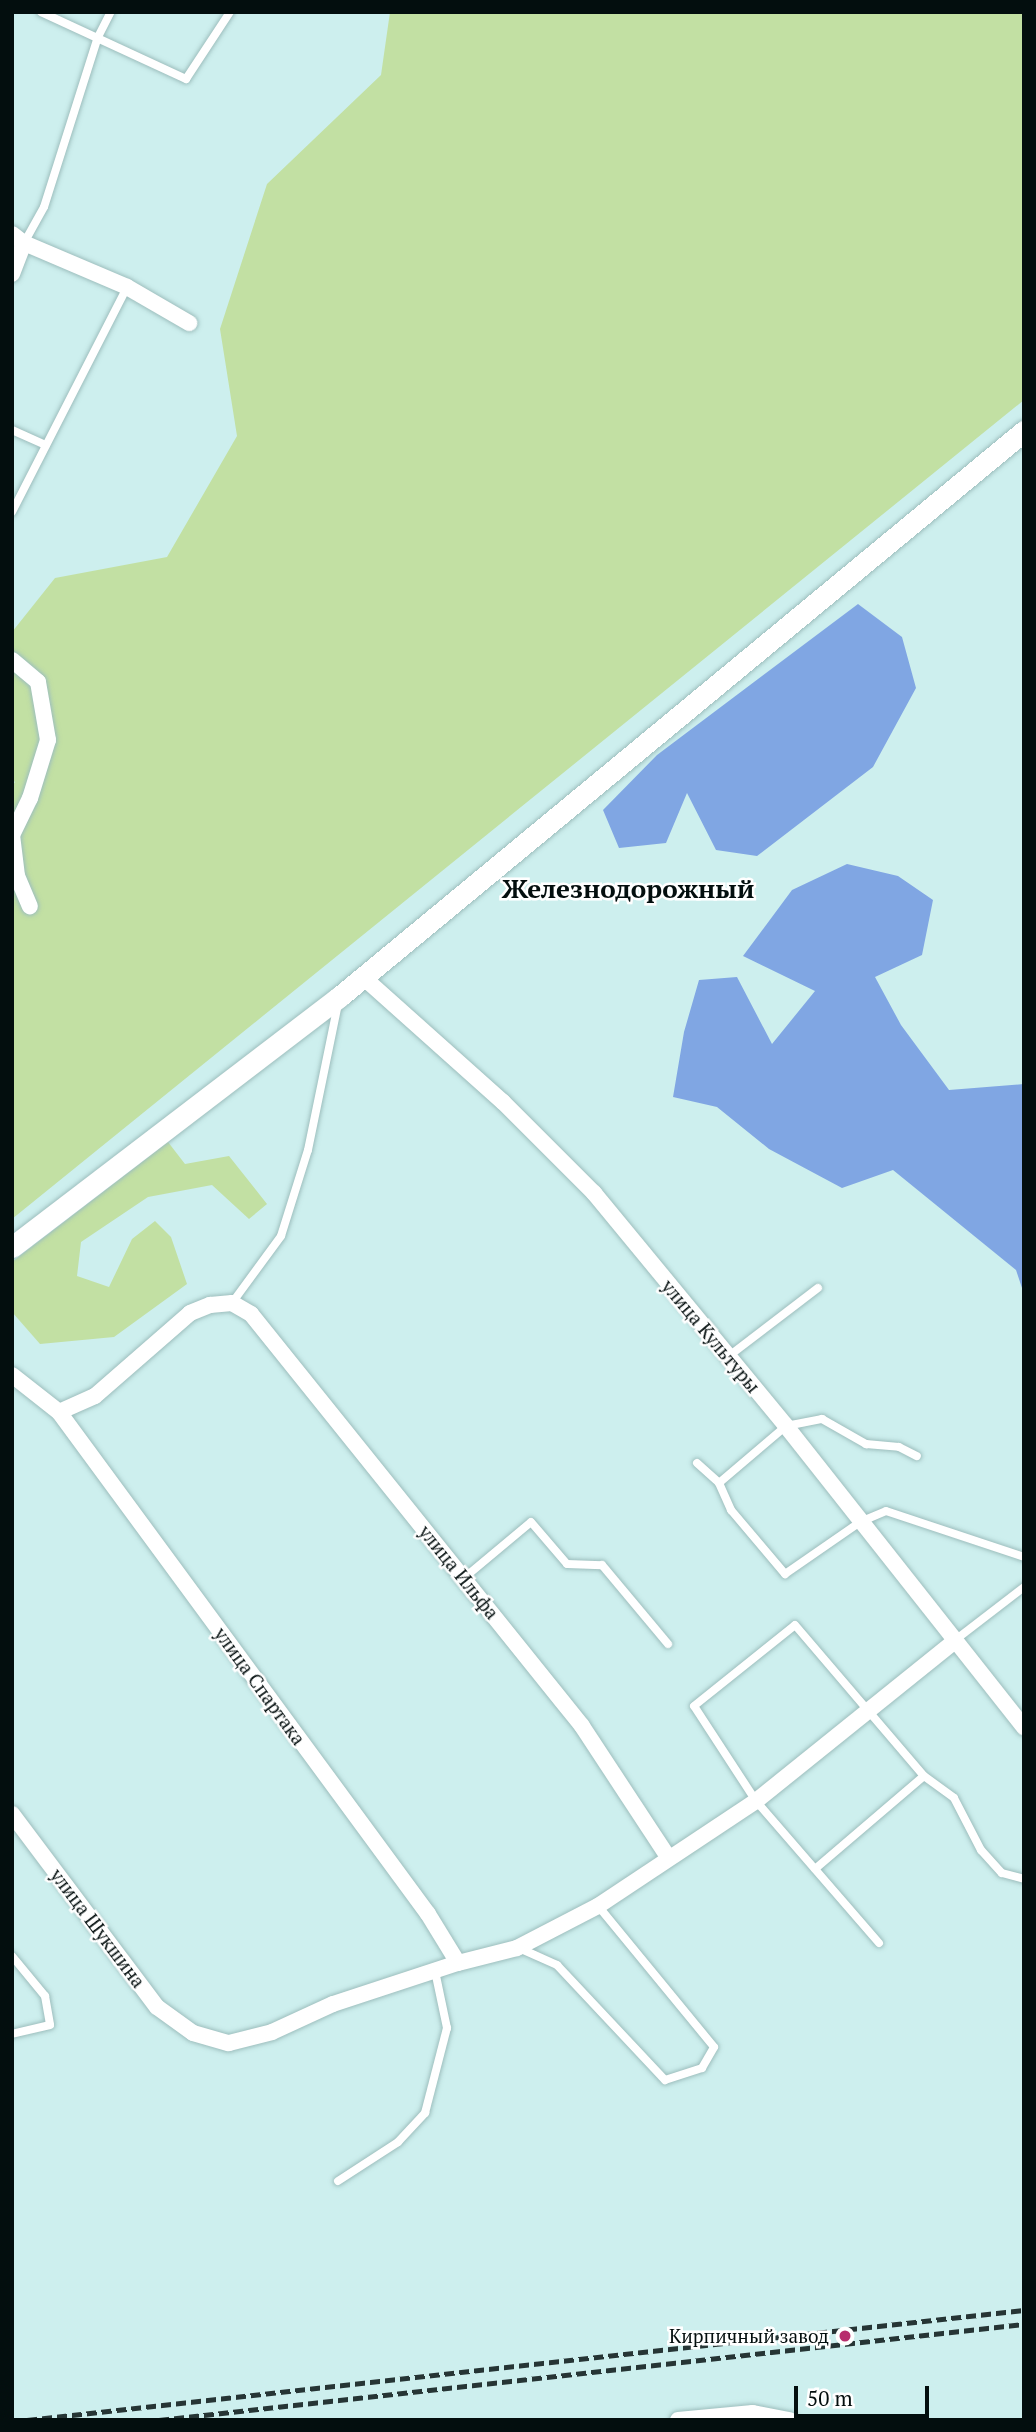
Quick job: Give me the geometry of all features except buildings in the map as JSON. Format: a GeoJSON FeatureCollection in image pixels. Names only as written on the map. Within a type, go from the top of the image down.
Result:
{"type":"FeatureCollection","features":[{"type":"Feature","properties":{"kind":"street"},"geometry":{"type":"LineString","coordinates":[[12,274],[18,238],[127,287],[190,323]]}},
{"type":"Feature","properties":{"kind":"street"},"geometry":{"type":"LineString","coordinates":[[12,1247],[363,977],[1024,431]]}},
{"type":"Feature","properties":{"kind":"street"},"geometry":{"type":"LineString","coordinates":[[12,660],[38,682],[48,740],[30,798],[12,835],[17,876],[30,906]]}},
{"type":"Feature","properties":{"kind":"street","name":"улица Культуры"},"geometry":{"type":"LineString","coordinates":[[363,977],[503,1102],[594,1193],[786,1426],[954,1642],[1024,1727]]}},
{"type":"Feature","properties":{"kind":"street"},"geometry":{"type":"LineString","coordinates":[[59,1412],[95,1396],[190,1313],[210,1305],[232,1303]]}},
{"type":"Feature","properties":{"kind":"street","name":"улица Ильфа"},"geometry":{"type":"LineString","coordinates":[[232,1303],[251,1314],[264,1328],[582,1726],[668,1857]]}},
{"type":"Feature","properties":{"kind":"street","name":"улица Спартака"},"geometry":{"type":"LineString","coordinates":[[12,1375],[59,1412],[428,1914],[458,1963]]}},
{"type":"Feature","properties":{"kind":"street"},"geometry":{"type":"LineString","coordinates":[[435,1971],[517,1948],[598,1906],[756,1801],[954,1642]]}},
{"type":"Feature","properties":{"kind":"street","name":"улица Шукшина"},"geometry":{"type":"LineString","coordinates":[[12,1814],[157,2007],[193,2033],[229,2043],[239,2041],[272,2032],[333,2004],[435,1971]]}},
{"type":"Feature","properties":{"kind":"street"},"geometry":{"type":"LineString","coordinates":[[678,2420],[753,2413],[790,2420]]}},
{"type":"Feature","properties":{"kind":"lane"},"geometry":{"type":"LineString","coordinates":[[41,12],[186,79],[230,12]]}},
{"type":"Feature","properties":{"kind":"lane"},"geometry":{"type":"LineString","coordinates":[[18,238],[44,206],[98,37],[111,12]]}},
{"type":"Feature","properties":{"kind":"lane"},"geometry":{"type":"LineString","coordinates":[[12,512],[127,287]]}},
{"type":"Feature","properties":{"kind":"lane"},"geometry":{"type":"LineString","coordinates":[[12,430],[46,445]]}},
{"type":"Feature","properties":{"kind":"lane"},"geometry":{"type":"LineString","coordinates":[[232,1303],[281,1236],[308,1150],[339,996]]}},
{"type":"Feature","properties":{"kind":"lane"},"geometry":{"type":"LineString","coordinates":[[728,1357],[818,1288]]}},
{"type":"Feature","properties":{"kind":"lane"},"geometry":{"type":"LineString","coordinates":[[719,1483],[786,1426],[822,1419],[866,1444],[899,1447],[917,1456]]}},
{"type":"Feature","properties":{"kind":"lane"},"geometry":{"type":"LineString","coordinates":[[697,1464],[719,1483],[731,1510],[785,1574],[860,1522],[886,1511],[1024,1557]]}},
{"type":"Feature","properties":{"kind":"lane"},"geometry":{"type":"LineString","coordinates":[[464,1578],[531,1522],[567,1564],[602,1565],[668,1644]]}},
{"type":"Feature","properties":{"kind":"lane"},"geometry":{"type":"LineString","coordinates":[[954,1642],[1024,1587]]}},
{"type":"Feature","properties":{"kind":"lane"},"geometry":{"type":"LineString","coordinates":[[880,1943],[756,1801],[694,1706],[795,1625],[871,1710],[924,1776],[954,1798],[981,1850],[1002,1872],[1024,1879]]}},
{"type":"Feature","properties":{"kind":"lane"},"geometry":{"type":"LineString","coordinates":[[815,1869],[924,1776]]}},
{"type":"Feature","properties":{"kind":"lane"},"geometry":{"type":"LineString","coordinates":[[517,1948],[557,1965],[665,2080],[702,2068],[714,2047],[598,1906]]}},
{"type":"Feature","properties":{"kind":"lane"},"geometry":{"type":"LineString","coordinates":[[12,1956],[44,1996],[50,2025],[12,2034]]}},
{"type":"Feature","properties":{"kind":"lane"},"geometry":{"type":"LineString","coordinates":[[338,2181],[398,2142],[425,2113],[447,2028],[435,1971]]}},
{"type":"Feature","properties":{"kind":"green space"},"geometry":{"type":"Polygon","coordinates":[[[390,12],[1024,12],[1024,400],[12,1219],[12,786],[15,782],[12,780],[12,632],[55,578],[167,557],[237,436],[220,329],[267,184],[381,75],[390,12]]]}},
{"type":"Feature","properties":{"kind":"green space"},"geometry":{"type":"Polygon","coordinates":[[[168,1142],[185,1164],[229,1156],[267,1204],[249,1219],[212,1185],[148,1197],[81,1242],[77,1276],[109,1287],[132,1239],[155,1221],[171,1237],[187,1284],[114,1337],[40,1344],[12,1312],[12,1262],[168,1142]]]}},
{"type":"Feature","properties":{"kind":"water"},"geometry":{"type":"Polygon","coordinates":[[[858,604],[902,637],[916,688],[873,767],[757,856],[716,850],[687,793],[666,843],[619,848],[603,810],[657,755],[858,604]]]}},
{"type":"Feature","properties":{"kind":"water"},"geometry":{"type":"Polygon","coordinates":[[[847,864],[898,876],[933,900],[922,955],[875,977],[901,1025],[949,1090],[1024,1084],[1024,1294],[1016,1270],[893,1170],[842,1188],[769,1149],[717,1107],[673,1097],[684,1032],[699,980],[737,977],[772,1044],[815,991],[743,956],[792,890],[847,864]]]}},
{"type":"Feature","properties":{"kind":"railway"},"geometry":{"type":"LineString","coordinates":[[27,2420],[1024,2310]]}},
{"type":"Feature","properties":{"kind":"railway"},"geometry":{"type":"LineString","coordinates":[[159,2420],[1024,2324]]}},
{"type":"Feature","properties":{"kind":"place","name":"Кирпичный завод"},"geometry":{"type":"Point","coordinates":[845,2336]}},
{"type":"Feature","properties":{"kind":"district","name":"Железнодорожный"},"geometry":{"type":"Point","coordinates":[628,889]}}]}
